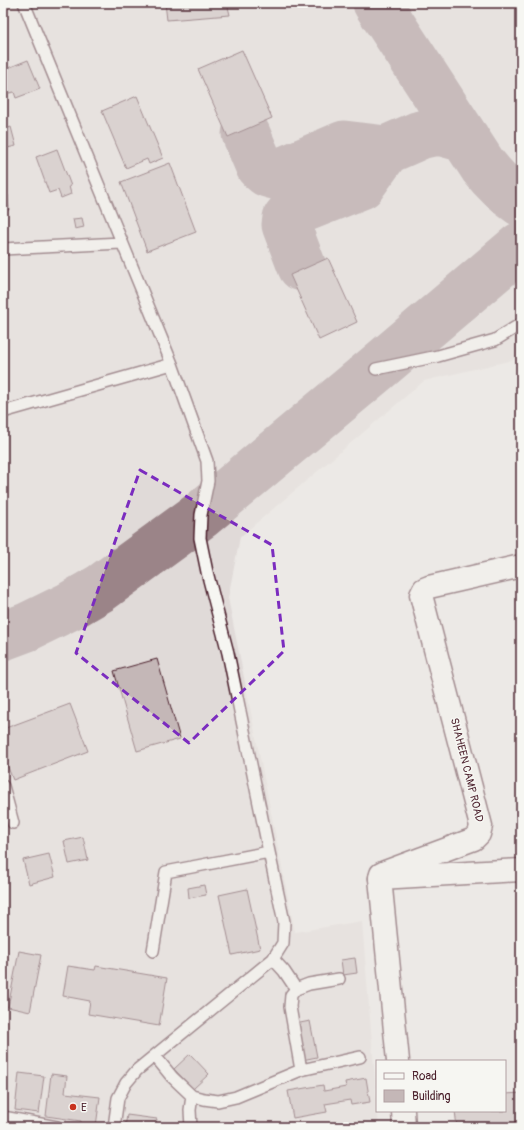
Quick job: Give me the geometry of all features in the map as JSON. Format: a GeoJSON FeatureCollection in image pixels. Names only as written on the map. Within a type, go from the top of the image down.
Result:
{"type":"FeatureCollection","features":[{"type":"Feature","properties":{"kind":"street","name":"SHAHEEN CAMP ROAD"},"geometry":{"type":"LineString","coordinates":[[380,878],[381,874],[385,872],[474,839],[479,834],[481,826],[421,595],[424,589],[429,587],[520,568]]}},
{"type":"Feature","properties":{"kind":"street"},"geometry":{"type":"LineString","coordinates":[[398,1060],[380,878],[521,870]]}},
{"type":"Feature","properties":{"kind":"street"},"geometry":{"type":"LineString","coordinates":[[403,1112],[404,1127]]}},
{"type":"Feature","properties":{"kind":"lane"},"geometry":{"type":"LineString","coordinates":[[24,3],[172,364],[207,461],[208,481],[201,515],[200,538],[206,572],[228,653],[268,852],[284,922],[283,943],[273,959],[137,1070],[126,1083],[118,1098],[114,1127]]}},
{"type":"Feature","properties":{"kind":"lane"},"geometry":{"type":"LineString","coordinates":[[3,249],[121,242]]}},
{"type":"Feature","properties":{"kind":"lane"},"geometry":{"type":"LineString","coordinates":[[376,369],[438,356],[495,340],[521,324]]}},
{"type":"Feature","properties":{"kind":"lane"},"geometry":{"type":"LineString","coordinates":[[3,412],[172,364]]}},
{"type":"Feature","properties":{"kind":"lane"},"geometry":{"type":"LineString","coordinates":[[3,786],[13,823]]}},
{"type":"Feature","properties":{"kind":"lane"},"geometry":{"type":"LineString","coordinates":[[153,951],[166,872],[268,852]]}},
{"type":"Feature","properties":{"kind":"lane"},"geometry":{"type":"LineString","coordinates":[[273,959],[284,971],[296,989]]}},
{"type":"Feature","properties":{"kind":"lane"},"geometry":{"type":"LineString","coordinates":[[301,1070],[290,1007],[291,995],[296,989],[309,984],[339,979]]}},
{"type":"Feature","properties":{"kind":"lane"},"geometry":{"type":"LineString","coordinates":[[155,1056],[172,1077],[192,1096],[204,1100],[218,1101],[236,1097],[301,1070],[360,1057]]}},
{"type":"Feature","properties":{"kind":"lane"},"geometry":{"type":"LineString","coordinates":[[191,1127],[190,1110],[192,1096]]}},
{"type":"Feature","properties":{"kind":"lane"},"geometry":{"type":"LineString","coordinates":[[3,1117],[57,1127]]}},
{"type":"Feature","properties":{"kind":"highlighted area"},"geometry":{"type":"Polygon","coordinates":[[[140,470],[272,545],[284,651],[189,743],[76,653],[140,470]]]}},
{"type":"Feature","properties":{"kind":"shaded area"},"geometry":{"type":"Polygon","coordinates":[[[3,3],[521,3],[521,358],[424,381],[240,537],[228,598],[295,932],[362,921],[376,1091],[376,1112],[378,1112],[379,1127],[3,1127],[3,3]]]}},
{"type":"Feature","properties":{"kind":"building"},"geometry":{"type":"Polygon","coordinates":[[[165,3],[227,3],[230,15],[167,20],[165,3]]]}},
{"type":"Feature","properties":{"kind":"building"},"geometry":{"type":"Polygon","coordinates":[[[242,50],[272,118],[228,137],[198,69],[242,50]]]}},
{"type":"Feature","properties":{"kind":"building"},"geometry":{"type":"Polygon","coordinates":[[[28,60],[40,89],[16,98],[14,92],[5,94],[3,70],[28,60]]]}},
{"type":"Feature","properties":{"kind":"building"},"geometry":{"type":"Polygon","coordinates":[[[137,96],[163,158],[149,164],[147,159],[126,168],[102,111],[137,96]]]}},
{"type":"Feature","properties":{"kind":"building"},"geometry":{"type":"Polygon","coordinates":[[[3,117],[6,129],[11,127],[16,146],[3,149],[3,117]]]}},
{"type":"Feature","properties":{"kind":"building"},"geometry":{"type":"Polygon","coordinates":[[[57,149],[71,186],[69,186],[71,194],[61,198],[58,190],[49,193],[36,157],[57,149]]]}},
{"type":"Feature","properties":{"kind":"building"},"geometry":{"type":"Polygon","coordinates":[[[170,163],[196,232],[147,251],[121,182],[170,163]]]}},
{"type":"Feature","properties":{"kind":"building"},"geometry":{"type":"Polygon","coordinates":[[[3,195],[8,195],[9,210],[3,210],[3,195]]]}},
{"type":"Feature","properties":{"kind":"building"},"geometry":{"type":"Polygon","coordinates":[[[82,218],[84,227],[75,229],[73,219],[82,218]]]}},
{"type":"Feature","properties":{"kind":"building"},"geometry":{"type":"Polygon","coordinates":[[[328,258],[357,322],[319,340],[290,275],[328,258]]]}},
{"type":"Feature","properties":{"kind":"building"},"geometry":{"type":"Polygon","coordinates":[[[157,659],[180,739],[137,751],[114,671],[157,659]]]}},
{"type":"Feature","properties":{"kind":"building"},"geometry":{"type":"Polygon","coordinates":[[[70,704],[88,751],[13,780],[3,755],[3,729],[70,704]]]}},
{"type":"Feature","properties":{"kind":"building"},"geometry":{"type":"Polygon","coordinates":[[[83,837],[88,860],[69,864],[64,841],[83,837]]]}},
{"type":"Feature","properties":{"kind":"building"},"geometry":{"type":"Polygon","coordinates":[[[49,854],[55,877],[29,884],[23,860],[49,854]]]}},
{"type":"Feature","properties":{"kind":"building"},"geometry":{"type":"Polygon","coordinates":[[[204,885],[206,895],[189,898],[188,888],[204,885]]]}},
{"type":"Feature","properties":{"kind":"building"},"geometry":{"type":"Polygon","coordinates":[[[247,889],[260,949],[232,955],[219,895],[247,889]]]}},
{"type":"Feature","properties":{"kind":"building"},"geometry":{"type":"Polygon","coordinates":[[[19,951],[41,955],[30,1012],[8,1007],[19,951]]]}},
{"type":"Feature","properties":{"kind":"building"},"geometry":{"type":"Polygon","coordinates":[[[355,958],[357,973],[343,975],[341,960],[355,958]]]}},
{"type":"Feature","properties":{"kind":"building"},"geometry":{"type":"Polygon","coordinates":[[[68,966],[95,970],[96,966],[167,978],[159,1026],[88,1014],[90,1001],[63,996],[68,966]]]}},
{"type":"Feature","properties":{"kind":"building"},"geometry":{"type":"Polygon","coordinates":[[[310,1021],[317,1057],[302,1060],[295,1024],[310,1021]]]}},
{"type":"Feature","properties":{"kind":"building"},"geometry":{"type":"Polygon","coordinates":[[[190,1054],[209,1074],[193,1089],[174,1069],[190,1054]]]}},
{"type":"Feature","properties":{"kind":"building"},"geometry":{"type":"Polygon","coordinates":[[[19,1073],[44,1076],[39,1113],[15,1110],[19,1073]]]}},
{"type":"Feature","properties":{"kind":"building","name":"E"},"geometry":{"type":"Polygon","coordinates":[[[51,1074],[67,1076],[65,1093],[100,1097],[96,1126],[81,1125],[81,1121],[46,1116],[51,1074]]]}},
{"type":"Feature","properties":{"kind":"building"},"geometry":{"type":"Polygon","coordinates":[[[366,1078],[370,1102],[351,1105],[350,1100],[325,1104],[327,1112],[293,1118],[288,1091],[323,1085],[324,1091],[346,1087],[345,1082],[366,1078]]]}},
{"type":"Feature","properties":{"kind":"building"},"geometry":{"type":"Polygon","coordinates":[[[521,1093],[521,1127],[457,1127],[455,1112],[506,1112],[506,1094],[521,1093]]]}},
{"type":"Feature","properties":{"kind":"building"},"geometry":{"type":"Polygon","coordinates":[[[127,1115],[157,1119],[155,1127],[125,1127],[127,1115]]]}},
{"type":"Feature","properties":{"kind":"taxiway"},"geometry":{"type":"LineString","coordinates":[[377,3],[483,166],[500,186],[521,202]]}},
{"type":"Feature","properties":{"kind":"taxiway"},"geometry":{"type":"LineString","coordinates":[[302,267],[286,225],[287,218],[291,213],[361,185],[386,150],[420,135],[433,132],[443,132],[465,138]]}},
{"type":"Feature","properties":{"kind":"taxiway"},"geometry":{"type":"LineString","coordinates":[[246,134],[260,167],[267,173],[274,175],[344,145],[386,150]]}},
{"type":"Feature","properties":{"kind":"taxiway"},"geometry":{"type":"LineString","coordinates":[[3,636],[27,627],[70,606],[101,588],[201,515],[521,246]]}},
{"type":"Feature","properties":{"kind":"place","name":"E"},"geometry":{"type":"Point","coordinates":[73,1107]}}]}
